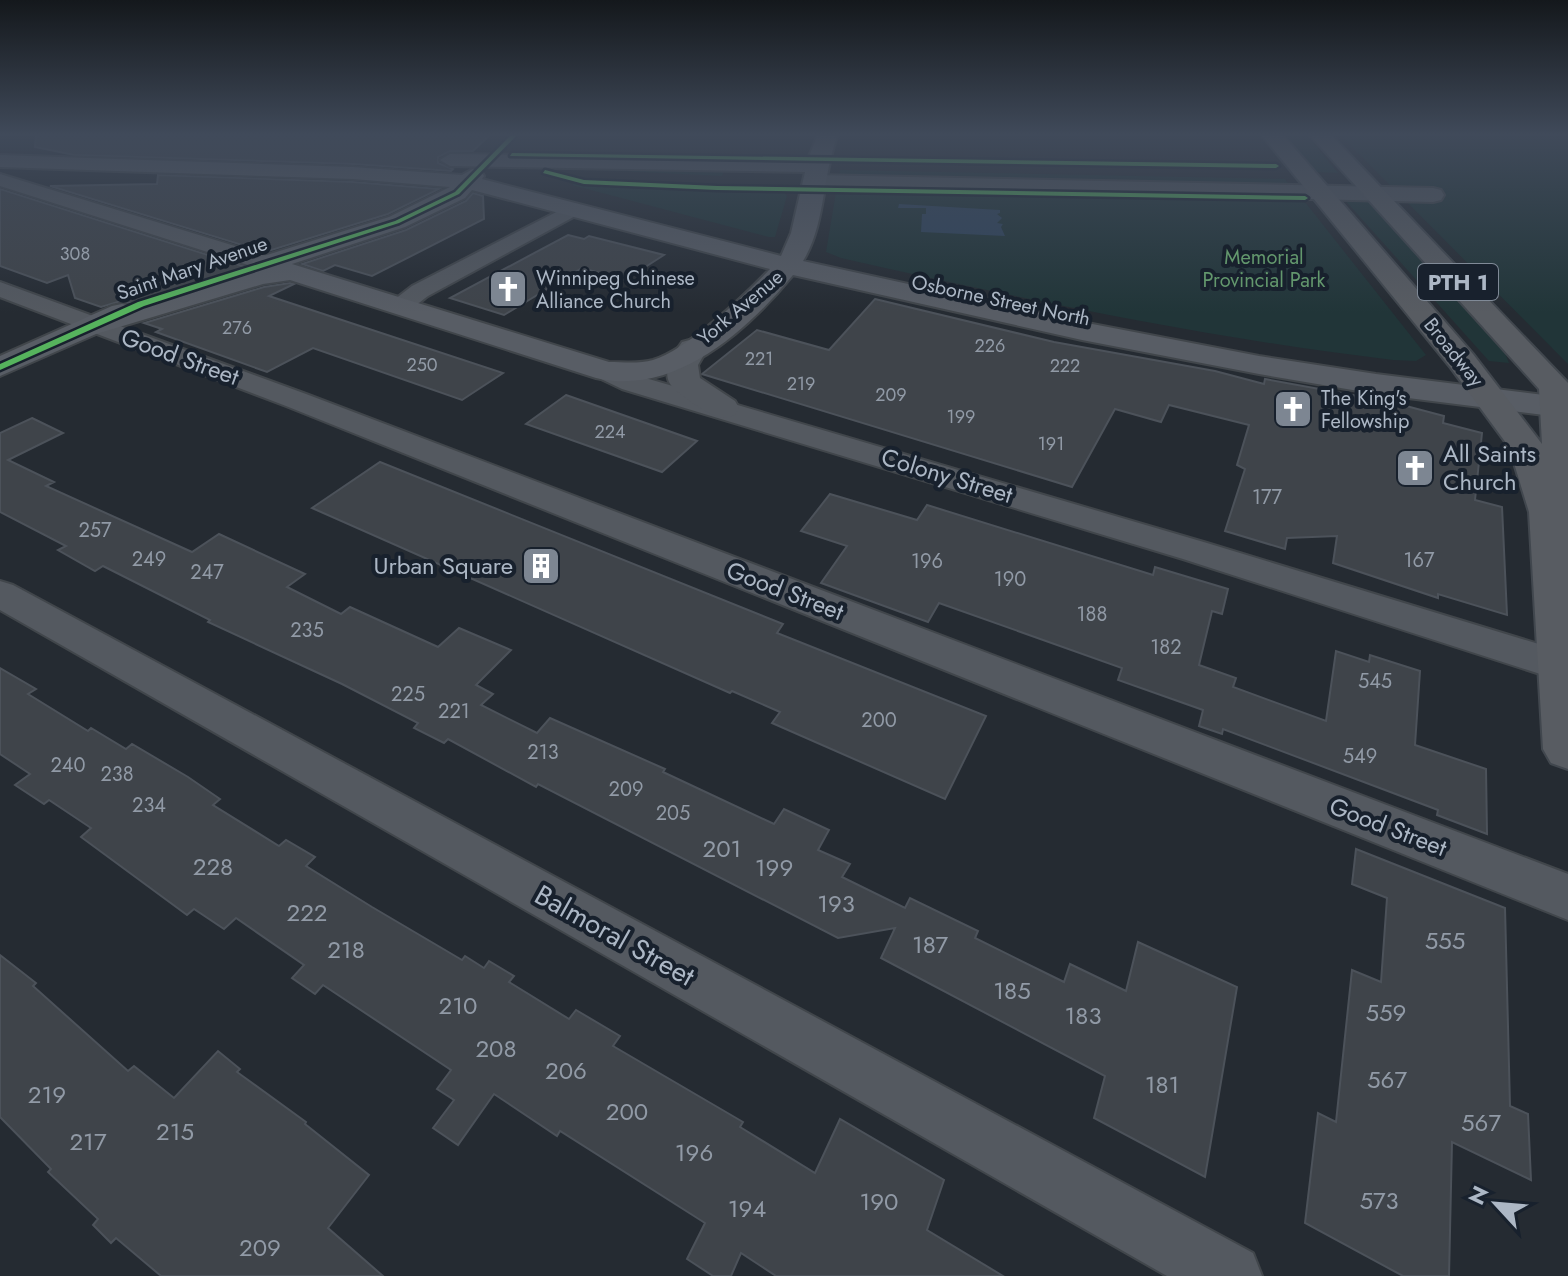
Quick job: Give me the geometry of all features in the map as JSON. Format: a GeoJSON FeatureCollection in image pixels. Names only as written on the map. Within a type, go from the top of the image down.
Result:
{"type":"FeatureCollection","features":[{"type":"Feature","properties":{"kind":"highway","name":"Broadway"},"geometry":{"type":"LineString","coordinates":[[1323,194],[1485,390],[1526,446],[1548,512],[1564,667],[1568,749]]}},
{"type":"Feature","properties":{"kind":"highway","name":"PTH 1"},"geometry":{"type":"LineString","coordinates":[[1376,194],[1562,398]]}},
{"type":"Feature","properties":{"kind":"highway","name":"Broadway"},"geometry":{"type":"LineString","coordinates":[[1548,512],[1563,488],[1562,398]]}},
{"type":"Feature","properties":{"kind":"main road","name":"Saint Mary Avenue"},"geometry":{"type":"LineString","coordinates":[[0,367],[95,326],[280,268],[397,222],[456,194]]}},
{"type":"Feature","properties":{"kind":"main road","name":"Osborne Street North"},"geometry":{"type":"LineString","coordinates":[[532,194],[572,210],[791,260],[1138,328],[1485,390],[1562,398]]}},
{"type":"Feature","properties":{"kind":"main road","name":"Osborne Street North"},"geometry":{"type":"LineString","coordinates":[[557,194],[791,260]]}},
{"type":"Feature","properties":{"kind":"main road","name":"York Avenue"},"geometry":{"type":"LineString","coordinates":[[607,371],[657,369],[677,359],[762,293],[791,260],[810,194]]}},
{"type":"Feature","properties":{"kind":"main road"},"geometry":{"type":"LineString","coordinates":[[328,282],[319,271],[320,263],[397,222]]}},
{"type":"Feature","properties":{"kind":"main road","name":"Colony Street"},"geometry":{"type":"LineString","coordinates":[[280,268],[607,371]]}},
{"type":"Feature","properties":{"kind":"street","name":"Colony Street"},"geometry":{"type":"LineString","coordinates":[[51,194],[280,268]]}},
{"type":"Feature","properties":{"kind":"street"},"geometry":{"type":"LineString","coordinates":[[398,306],[420,291],[572,210]]}},
{"type":"Feature","properties":{"kind":"street","name":"Good Street"},"geometry":{"type":"LineString","coordinates":[[0,289],[296,400],[1568,897]]}},
{"type":"Feature","properties":{"kind":"street"},"geometry":{"type":"LineString","coordinates":[[693,348],[683,365],[685,382],[723,408]]}},
{"type":"Feature","properties":{"kind":"street","name":"Colony Street"},"geometry":{"type":"LineString","coordinates":[[607,371],[645,387],[723,408],[1564,667]]}},
{"type":"Feature","properties":{"kind":"street","name":"Balmoral Street"},"geometry":{"type":"LineString","coordinates":[[0,594],[1230,1276]]}},
{"type":"Feature","properties":{"kind":"green space"},"geometry":{"type":"Polygon","coordinates":[[[604,194],[785,194],[787,196],[775,237],[604,194]]]}},
{"type":"Feature","properties":{"kind":"green space","name":"Memorial Provincial Park"},"geometry":{"type":"Polygon","coordinates":[[[836,194],[1301,197],[1426,355],[1416,361],[1393,360],[1254,341],[978,288],[826,252],[836,194]]]}},
{"type":"Feature","properties":{"kind":"green space"},"geometry":{"type":"Polygon","coordinates":[[[1398,194],[1568,194],[1568,364],[1398,194]]]}},
{"type":"Feature","properties":{"kind":"green space"},"geometry":{"type":"Polygon","coordinates":[[[1343,198],[1365,198],[1503,348],[1509,363],[1489,361],[1343,198]]]}},
{"type":"Feature","properties":{"kind":"water"},"geometry":{"type":"Polygon","coordinates":[[[899,204],[1000,210],[997,214],[1002,218],[997,223],[1003,224],[1001,227],[1005,236],[921,232],[922,214],[926,214],[926,208],[898,208],[899,204]]]}},
{"type":"Feature","properties":{"kind":"building"},"geometry":{"type":"Polygon","coordinates":[[[0,194],[14,194],[249,268],[132,303],[121,301],[101,307],[75,298],[68,275],[47,283],[0,266],[0,194]]]}},
{"type":"Feature","properties":{"kind":"building"},"geometry":{"type":"Polygon","coordinates":[[[75,194],[430,194],[388,214],[265,252],[75,194]]]}},
{"type":"Feature","properties":{"kind":"building"},"geometry":{"type":"Polygon","coordinates":[[[473,194],[483,196],[484,219],[372,276],[335,265],[323,271],[302,264],[406,230],[466,201],[473,194]]]}},
{"type":"Feature","properties":{"kind":"building"},"geometry":{"type":"Polygon","coordinates":[[[568,235],[584,239],[589,236],[664,255],[625,280],[582,268],[504,315],[450,298],[568,235]]]}},
{"type":"Feature","properties":{"kind":"building"},"geometry":{"type":"Polygon","coordinates":[[[294,284],[269,296],[503,373],[462,400],[313,348],[267,372],[156,332],[162,329],[144,323],[264,287],[294,284]]]}},
{"type":"Feature","properties":{"kind":"building"},"geometry":{"type":"Polygon","coordinates":[[[875,299],[1054,342],[1215,371],[1264,384],[1265,379],[1391,402],[1444,416],[1443,423],[1482,433],[1475,500],[1502,507],[1507,615],[1438,594],[1438,598],[1333,563],[1337,536],[1287,538],[1285,549],[1225,531],[1245,469],[1237,465],[1249,425],[1169,405],[1161,422],[1115,409],[1072,487],[702,374],[757,330],[829,350],[875,299]]]}},
{"type":"Feature","properties":{"kind":"building"},"geometry":{"type":"Polygon","coordinates":[[[566,395],[697,441],[662,472],[526,424],[566,395]]]}},
{"type":"Feature","properties":{"kind":"building"},"geometry":{"type":"Polygon","coordinates":[[[32,418],[63,433],[8,460],[54,482],[46,486],[192,552],[219,534],[305,574],[287,587],[341,614],[350,607],[438,647],[459,628],[511,650],[476,685],[493,694],[481,705],[537,733],[550,718],[665,769],[663,772],[774,824],[784,809],[829,830],[818,850],[850,864],[842,877],[905,908],[910,898],[978,931],[975,938],[1064,982],[1070,964],[1126,991],[1138,942],[1237,987],[1205,1177],[1094,1118],[1105,1076],[881,958],[895,928],[838,938],[538,784],[536,787],[448,739],[444,743],[414,728],[418,723],[342,684],[208,622],[210,620],[103,566],[95,571],[58,550],[66,546],[0,512],[0,433],[32,418]]]}},
{"type":"Feature","properties":{"kind":"building","name":"Urban Square"},"geometry":{"type":"Polygon","coordinates":[[[380,462],[783,624],[777,633],[986,716],[945,799],[772,723],[780,712],[732,691],[730,693],[312,508],[380,462]]]}},
{"type":"Feature","properties":{"kind":"building"},"geometry":{"type":"Polygon","coordinates":[[[830,494],[917,520],[927,505],[1153,575],[1155,567],[1228,589],[1222,614],[1212,611],[1199,665],[1236,678],[1233,687],[1326,721],[1336,651],[1369,662],[1370,655],[1420,671],[1415,745],[1486,769],[1487,834],[1437,815],[1438,810],[1223,729],[1222,734],[1199,726],[1203,710],[1118,680],[1122,668],[939,603],[928,622],[821,583],[847,546],[801,531],[830,494]]]}},
{"type":"Feature","properties":{"kind":"building"},"geometry":{"type":"Polygon","coordinates":[[[0,668],[36,689],[28,694],[88,731],[91,728],[126,749],[132,744],[188,777],[220,799],[213,805],[279,846],[286,840],[315,857],[306,866],[372,907],[462,960],[465,956],[484,968],[489,961],[514,976],[509,982],[569,1019],[576,1010],[620,1036],[613,1046],[743,1122],[740,1127],[815,1173],[840,1119],[944,1180],[927,1230],[1003,1276],[776,1276],[741,1253],[731,1276],[713,1276],[687,1259],[705,1223],[560,1131],[557,1136],[494,1094],[458,1145],[433,1128],[454,1100],[437,1089],[451,1070],[323,985],[315,994],[292,978],[304,965],[236,918],[224,929],[194,909],[187,915],[81,837],[91,828],[49,800],[44,804],[15,785],[30,774],[0,754],[0,668]]]}},
{"type":"Feature","properties":{"kind":"building"},"geometry":{"type":"Polygon","coordinates":[[[1356,849],[1505,908],[1510,1106],[1528,1114],[1531,1180],[1452,1142],[1449,1276],[1403,1276],[1305,1223],[1318,1113],[1336,1122],[1352,970],[1381,982],[1387,898],[1352,884],[1356,849]]]}},
{"type":"Feature","properties":{"kind":"building"},"geometry":{"type":"Polygon","coordinates":[[[0,955],[36,983],[33,986],[128,1071],[134,1066],[174,1098],[218,1051],[240,1069],[237,1072],[306,1122],[369,1175],[328,1228],[383,1276],[161,1276],[116,1238],[111,1243],[93,1225],[98,1219],[48,1172],[51,1169],[0,1117],[0,955]]]}},
{"type":"Feature","properties":{"kind":"cycle path"},"geometry":{"type":"LineString","coordinates":[[0,367],[141,304],[397,222],[456,194]]}},
{"type":"Feature","properties":{"kind":"cycle path"},"geometry":{"type":"LineString","coordinates":[[1043,194],[1305,198]]}},
{"type":"Feature","properties":{"kind":"place","name":"Winnipeg Chinese Alliance Church"},"geometry":{"type":"Point","coordinates":[508,289]}},
{"type":"Feature","properties":{"kind":"place","name":"The King's Fellowship"},"geometry":{"type":"Point","coordinates":[1293,409]}},
{"type":"Feature","properties":{"kind":"place","name":"All Saints Church"},"geometry":{"type":"Point","coordinates":[1415,468]}},
{"type":"Feature","properties":{"kind":"place","name":"Urban Square"},"geometry":{"type":"Point","coordinates":[541,566]}}]}
